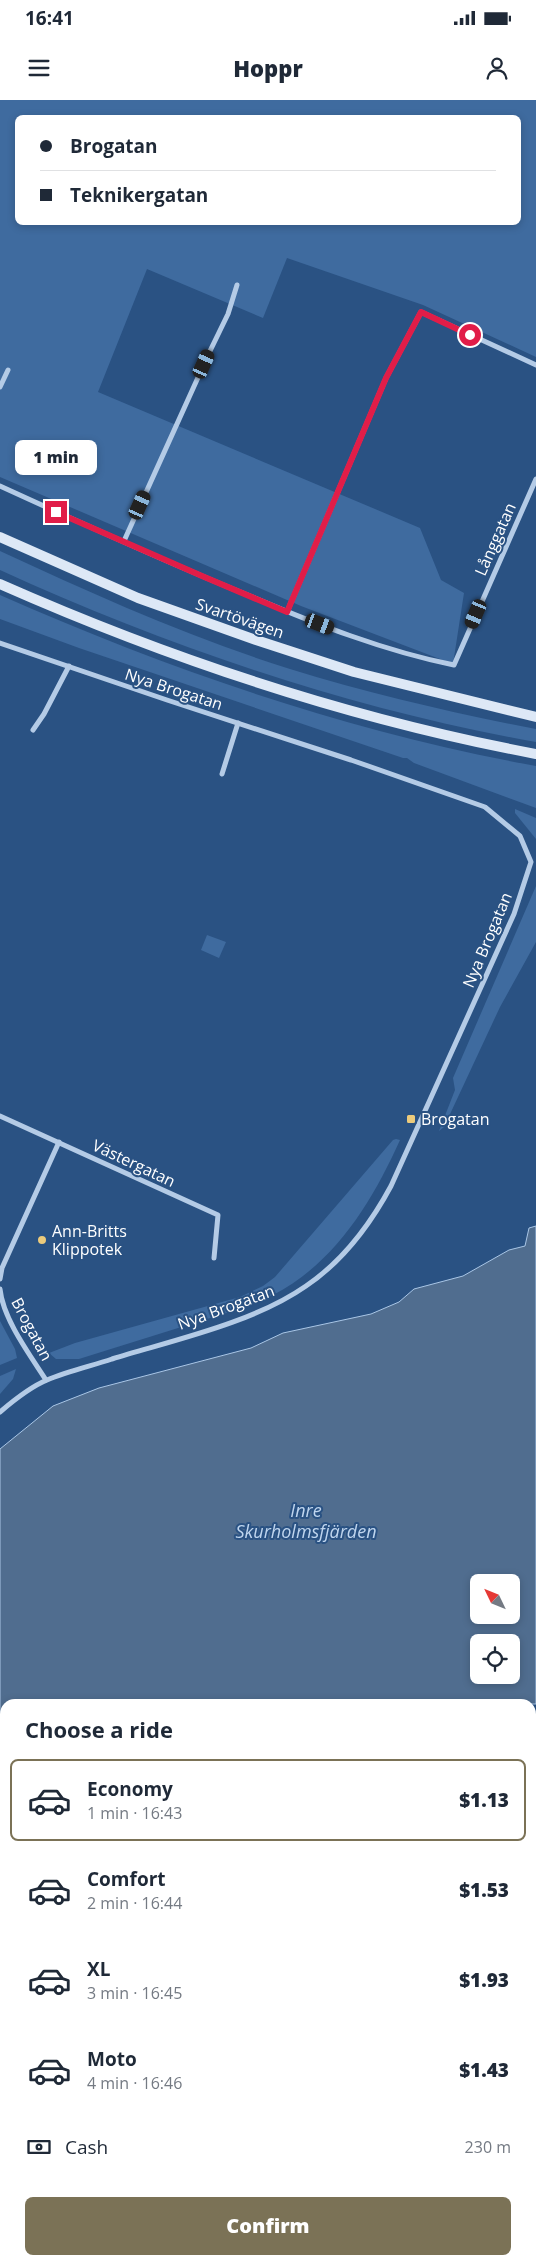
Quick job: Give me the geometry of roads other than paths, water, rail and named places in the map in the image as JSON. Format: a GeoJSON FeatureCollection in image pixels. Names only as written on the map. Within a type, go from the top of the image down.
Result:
{"type":"FeatureCollection","features":[{"type":"Feature","properties":{"kind":"main road","name":"Svartövägen"},"geometry":{"type":"LineString","coordinates":[[0,537],[138,598],[265,643],[354,672],[536,717]]}},
{"type":"Feature","properties":{"kind":"main road"},"geometry":{"type":"LineString","coordinates":[[0,584],[135,640],[300,697],[457,739],[536,754]]}},
{"type":"Feature","properties":{"kind":"street"},"geometry":{"type":"LineString","coordinates":[[124,542],[228,314],[237,286]]}},
{"type":"Feature","properties":{"kind":"street"},"geometry":{"type":"LineString","coordinates":[[0,486],[287,612],[386,378],[421,312],[536,365]]}},
{"type":"Feature","properties":{"kind":"street"},"geometry":{"type":"LineString","coordinates":[[0,387],[8,370]]}},
{"type":"Feature","properties":{"kind":"street","name":"Långgatan"},"geometry":{"type":"LineString","coordinates":[[287,612],[404,653],[454,665],[536,479]]}},
{"type":"Feature","properties":{"kind":"street","name":"Nya Brogatan"},"geometry":{"type":"LineString","coordinates":[[0,643],[485,807],[520,836],[531,862],[514,914],[391,1186],[369,1223],[350,1248],[307,1286],[271,1306],[232,1322],[46,1380],[16,1398],[0,1412]]}},
{"type":"Feature","properties":{"kind":"street"},"geometry":{"type":"LineString","coordinates":[[33,730],[44,714],[69,666]]}},
{"type":"Feature","properties":{"kind":"street"},"geometry":{"type":"LineString","coordinates":[[222,774],[238,723]]}},
{"type":"Feature","properties":{"kind":"street","name":"Västergatan"},"geometry":{"type":"LineString","coordinates":[[0,1116],[218,1215],[214,1258]]}},
{"type":"Feature","properties":{"kind":"street"},"geometry":{"type":"LineString","coordinates":[[0,1279],[2,1268],[59,1142]]}},
{"type":"Feature","properties":{"kind":"street","name":"Brogatan"},"geometry":{"type":"LineString","coordinates":[[0,1289],[4,1306],[14,1326],[46,1380]]}},
{"type":"Feature","properties":{"kind":"water","name":"Inre Skurholmsfjärden"},"geometry":{"type":"Polygon","coordinates":[[[536,1226],[536,1699],[0,1699],[0,1449],[53,1406],[99,1388],[251,1348],[283,1333],[371,1314],[399,1302],[414,1289],[463,1276],[509,1250],[525,1246],[529,1228],[536,1226]]]}},
{"type":"Feature","properties":{"kind":"place","name":"Brogatan"},"geometry":{"type":"Point","coordinates":[411,1119]}},
{"type":"Feature","properties":{"kind":"place","name":"Ann-Britts Klippotek"},"geometry":{"type":"Point","coordinates":[42,1240]}}]}
